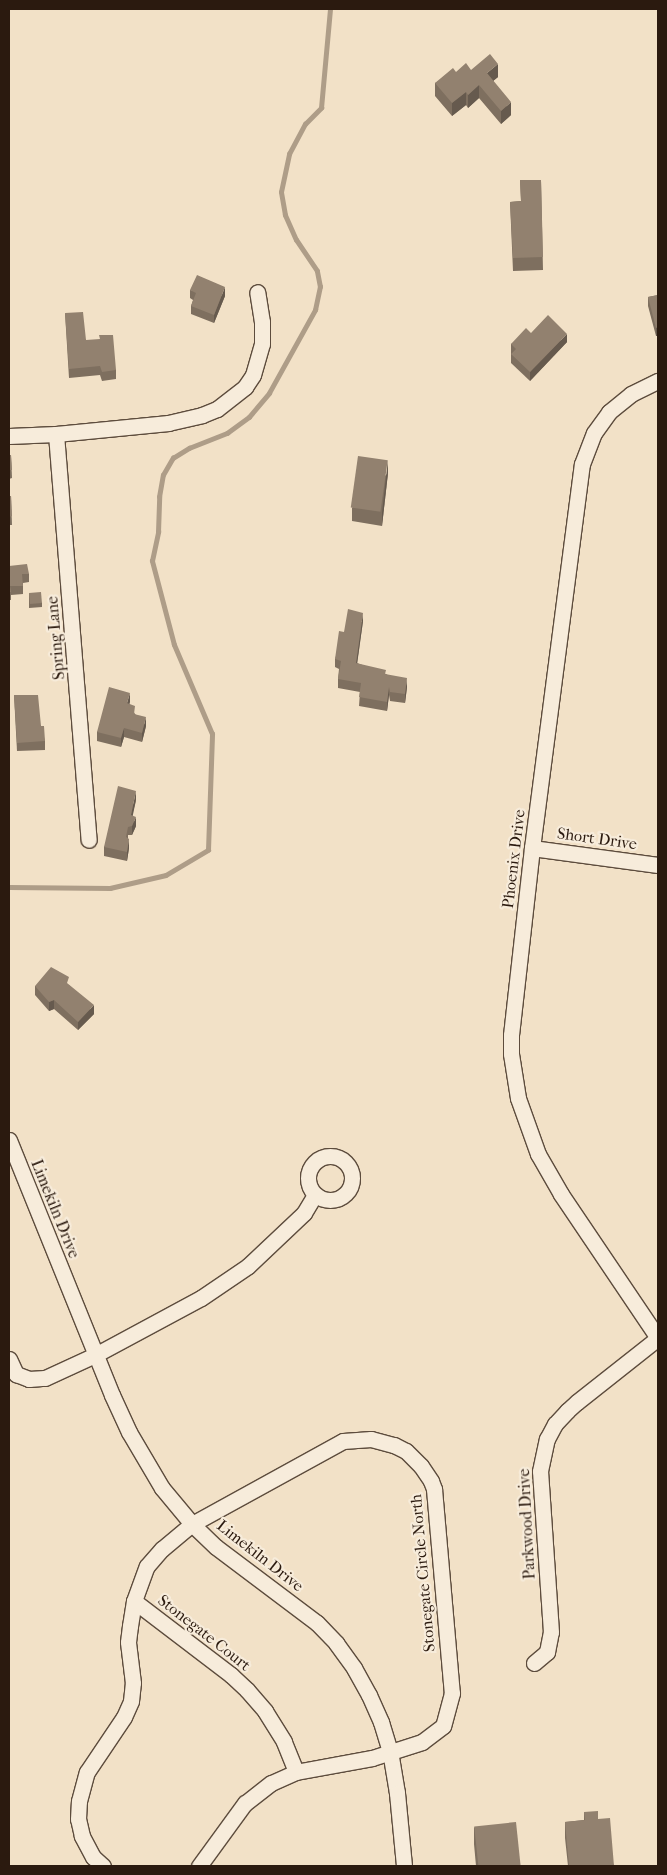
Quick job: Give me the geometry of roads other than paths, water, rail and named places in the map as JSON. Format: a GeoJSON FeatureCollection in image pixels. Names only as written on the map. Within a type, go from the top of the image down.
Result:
{"type":"FeatureCollection","features":[{"type":"Feature","properties":{"kind":"street"},"geometry":{"type":"LineString","coordinates":[[9,436],[56,434],[187,419],[217,409],[246,387],[253,375],[262,344],[262,322],[257,292]]}},
{"type":"Feature","properties":{"kind":"street","name":"Phoenix Drive"},"geometry":{"type":"LineString","coordinates":[[658,381],[631,394],[609,412],[594,433],[582,464],[532,848],[511,1036],[511,1066],[518,1098],[535,1147],[553,1180],[658,1338]]}},
{"type":"Feature","properties":{"kind":"street","name":"Spring Lane"},"geometry":{"type":"LineString","coordinates":[[56,434],[89,840]]}},
{"type":"Feature","properties":{"kind":"street","name":"Short Drive"},"geometry":{"type":"LineString","coordinates":[[532,848],[658,865]]}},
{"type":"Feature","properties":{"kind":"street","name":"Limekiln Drive"},"geometry":{"type":"LineString","coordinates":[[9,1140],[129,1432],[162,1488],[192,1524],[216,1548],[296,1606],[336,1643],[369,1695],[381,1722],[390,1752],[397,1793],[404,1866]]}},
{"type":"Feature","properties":{"kind":"street"},"geometry":{"type":"LineString","coordinates":[[9,1358],[16,1374],[29,1379],[44,1378],[96,1355],[200,1298],[248,1266],[304,1213],[316,1195]]}},
{"type":"Feature","properties":{"kind":"street","name":"Parkwood Drive"},"geometry":{"type":"LineString","coordinates":[[534,1664],[547,1652],[551,1632],[540,1471],[547,1439],[555,1424],[567,1411],[658,1338]]}},
{"type":"Feature","properties":{"kind":"street","name":"Stonegate Circle North"},"geometry":{"type":"LineString","coordinates":[[102,1866],[93,1857],[82,1836],[78,1819],[79,1800],[87,1772],[124,1717],[131,1700],[133,1683],[128,1642],[134,1601],[147,1566],[162,1549],[192,1524],[343,1441],[371,1439],[406,1451],[421,1466],[431,1480],[434,1489],[452,1693],[443,1726],[422,1742],[372,1758],[296,1772],[271,1783],[251,1798],[199,1866]]}},
{"type":"Feature","properties":{"kind":"street","name":"Stonegate Court"},"geometry":{"type":"LineString","coordinates":[[134,1601],[231,1674],[247,1690],[265,1711],[284,1742],[296,1772]]}},
{"type":"Feature","properties":{"kind":"waterway"},"geometry":{"type":"LineString","coordinates":[[9,887],[110,888],[166,875],[208,850],[212,734],[174,645],[152,561],[158,532],[159,497],[163,475],[173,458],[189,448],[227,433],[249,417],[269,393],[315,310],[320,287],[317,271],[296,240],[285,215],[281,192],[289,154],[305,124],[321,108],[330,9]]}}]}
